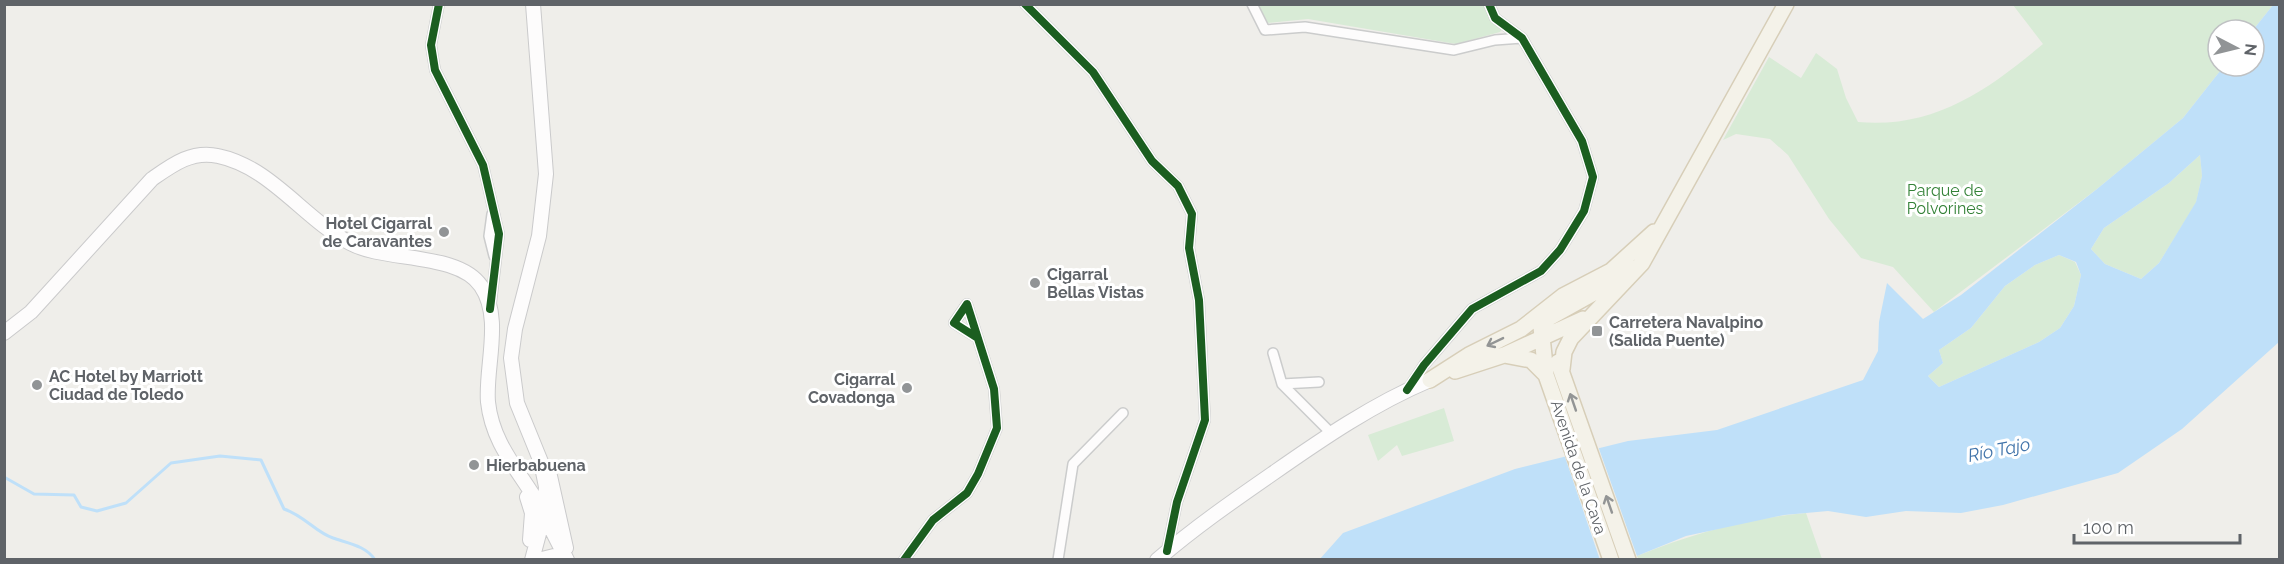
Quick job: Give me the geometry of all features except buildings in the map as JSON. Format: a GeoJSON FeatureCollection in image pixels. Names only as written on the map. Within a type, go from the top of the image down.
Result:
{"type":"FeatureCollection","features":[{"type":"Feature","properties":{"kind":"main road"},"geometry":{"type":"LineString","coordinates":[[533,4],[546,174],[539,236],[517,320],[511,358],[517,404],[541,462],[550,476],[554,490],[566,560]]}},
{"type":"Feature","properties":{"kind":"main road"},"geometry":{"type":"LineString","coordinates":[[1562,369],[1566,344],[1642,263],[1786,4]]}},
{"type":"Feature","properties":{"kind":"main road"},"geometry":{"type":"LineString","coordinates":[[4,333],[32,312],[152,179],[182,160],[205,154],[229,159],[256,172],[349,243],[384,255],[462,269],[481,286],[490,309],[488,388],[490,416],[497,439],[544,515],[566,560]]}},
{"type":"Feature","properties":{"kind":"main road"},"geometry":{"type":"LineString","coordinates":[[1430,380],[1469,355],[1521,329],[1563,296],[1618,266],[1664,222]]}},
{"type":"Feature","properties":{"kind":"main road"},"geometry":{"type":"LineString","coordinates":[[1541,339],[1541,327],[1549,318],[1601,289],[1620,274],[1637,258],[1664,222]]}},
{"type":"Feature","properties":{"kind":"main road"},"geometry":{"type":"LineString","coordinates":[[1162,555],[1208,518],[1331,433],[1407,390],[1504,355],[1569,327],[1605,303]]}},
{"type":"Feature","properties":{"kind":"main road"},"geometry":{"type":"LineString","coordinates":[[1521,329],[1541,339]]}},
{"type":"Feature","properties":{"kind":"main road","name":"Avenida de la Cava"},"geometry":{"type":"LineString","coordinates":[[1541,339],[1551,346],[1562,369],[1628,560]]}},
{"type":"Feature","properties":{"kind":"main road","name":"Avenida de la Cava"},"geometry":{"type":"LineString","coordinates":[[1541,339],[1546,375],[1611,560]]}},
{"type":"Feature","properties":{"kind":"main road"},"geometry":{"type":"LineString","coordinates":[[1504,355],[1531,360],[1546,375]]}},
{"type":"Feature","properties":{"kind":"main road"},"geometry":{"type":"LineString","coordinates":[[530,560],[544,515],[546,487],[541,462]]}},
{"type":"Feature","properties":{"kind":"main road"},"geometry":{"type":"LineString","coordinates":[[520,478],[532,513],[530,560]]}},
{"type":"Feature","properties":{"kind":"main road"},"geometry":{"type":"LineString","coordinates":[[538,560],[554,556],[566,560]]}},
{"type":"Feature","properties":{"kind":"street"},"geometry":{"type":"LineString","coordinates":[[439,4],[431,45],[435,70],[483,165],[493,208],[489,236],[496,265],[490,309]]}},
{"type":"Feature","properties":{"kind":"street"},"geometry":{"type":"LineString","coordinates":[[1025,4],[1093,72],[1152,161],[1178,186],[1192,214],[1189,248],[1199,300],[1205,420],[1162,555]]}},
{"type":"Feature","properties":{"kind":"street"},"geometry":{"type":"LineString","coordinates":[[1252,4],[1265,30],[1305,27],[1454,50],[1495,40],[1522,38]]}},
{"type":"Feature","properties":{"kind":"street"},"geometry":{"type":"LineString","coordinates":[[1407,390],[1424,365],[1472,309],[1541,271],[1560,250],[1584,211],[1593,177],[1582,141],[1522,38],[1495,18],[1489,4]]}},
{"type":"Feature","properties":{"kind":"street"},"geometry":{"type":"LineString","coordinates":[[904,560],[933,520],[967,493],[978,474],[997,428],[994,389],[976,337]]}},
{"type":"Feature","properties":{"kind":"street"},"geometry":{"type":"LineString","coordinates":[[1273,353],[1282,384],[1331,433]]}},
{"type":"Feature","properties":{"kind":"street"},"geometry":{"type":"LineString","coordinates":[[1282,384],[1319,382]]}},
{"type":"Feature","properties":{"kind":"street"},"geometry":{"type":"LineString","coordinates":[[1058,560],[1072,464],[1123,413]]}},
{"type":"Feature","properties":{"kind":"green space"},"geometry":{"type":"Polygon","coordinates":[[[1258,5],[1488,5],[1503,27],[1500,32],[1456,44],[1308,19],[1267,23],[1258,5]]]}},
{"type":"Feature","properties":{"kind":"green space","name":"Parque de Polvorines"},"geometry":{"type":"Polygon","coordinates":[[[2013,5],[2273,5],[2263,18],[2206,18],[2206,78],[2215,78],[2183,118],[2097,189],[1934,312],[1893,267],[1861,258],[1829,219],[1788,155],[1770,139],[1736,134],[1723,140],[1769,57],[1801,78],[1816,53],[1837,69],[1846,98],[1858,122],[1886,123],[1935,113],[1958,103],[2002,77],[2043,44],[2013,5]]]}},
{"type":"Feature","properties":{"kind":"green space"},"geometry":{"type":"Polygon","coordinates":[[[2200,155],[2202,176],[2196,203],[2159,263],[2141,279],[2105,264],[2091,249],[2104,228],[2169,183],[2200,155]]]}},
{"type":"Feature","properties":{"kind":"green space"},"geometry":{"type":"Polygon","coordinates":[[[2059,255],[2075,262],[2081,275],[2074,306],[2060,328],[2039,342],[1939,387],[1928,376],[1943,363],[1939,350],[1971,328],[2005,286],[2035,265],[2059,255]]]}},
{"type":"Feature","properties":{"kind":"green space"},"geometry":{"type":"Polygon","coordinates":[[[1444,408],[1454,441],[1402,456],[1397,445],[1378,461],[1368,435],[1444,408]]]}},
{"type":"Feature","properties":{"kind":"green space"},"geometry":{"type":"Polygon","coordinates":[[[1806,513],[1822,559],[1638,560],[1637,556],[1657,548],[1720,528],[1784,515],[1806,513]]]}},
{"type":"Feature","properties":{"kind":"water","name":"Río Tajo"},"geometry":{"type":"Polygon","coordinates":[[[2273,5],[2279,5],[2279,342],[2182,429],[2118,473],[2003,505],[1961,513],[1906,511],[1866,517],[1828,511],[1784,515],[1686,536],[1637,556],[1598,560],[1319,560],[1343,533],[1515,469],[1628,441],[1717,430],[1863,380],[1878,351],[1879,322],[1887,283],[1923,319],[1961,295],[2097,189],[2183,118],[2215,78],[2266,78],[2266,18],[2263,18],[2273,5]],[[2200,155],[2169,183],[2104,228],[2091,249],[2105,264],[2141,279],[2159,263],[2196,202],[2202,176],[2200,155]],[[2059,255],[2035,265],[2005,286],[1971,328],[1939,350],[1943,363],[1928,376],[1939,387],[2039,342],[2060,328],[2074,306],[2081,275],[2076,262],[2059,255]]]}},
{"type":"Feature","properties":{"kind":"pier"},"geometry":{"type":"Polygon","coordinates":[[[1598,446],[1638,559],[1600,560],[1564,454],[1598,446]]]}},
{"type":"Feature","properties":{"kind":"waterway"},"geometry":{"type":"LineString","coordinates":[[4,477],[34,494],[74,495],[81,507],[97,511],[126,503],[171,463],[220,456],[261,460],[284,509],[321,532],[362,548],[375,560]]}},
{"type":"Feature","properties":{"kind":"cycle path"},"geometry":{"type":"LineString","coordinates":[[439,4],[431,45],[435,70],[483,165],[499,234],[490,309]]}},
{"type":"Feature","properties":{"kind":"cycle path"},"geometry":{"type":"LineString","coordinates":[[1025,4],[1093,72],[1152,161],[1178,186],[1192,214],[1189,248],[1199,300],[1205,420],[1177,502],[1167,551]]}},
{"type":"Feature","properties":{"kind":"cycle path"},"geometry":{"type":"LineString","coordinates":[[1407,390],[1424,365],[1472,309],[1541,271],[1560,250],[1584,211],[1593,177],[1582,141],[1522,38],[1495,18],[1489,4]]}},
{"type":"Feature","properties":{"kind":"cycle path"},"geometry":{"type":"LineString","coordinates":[[904,560],[933,520],[967,493],[978,474],[997,428],[994,389],[967,304],[954,323],[976,337]]}},
{"type":"Feature","properties":{"kind":"place","name":"Hotel Cigarral de Caravantes"},"geometry":{"type":"Point","coordinates":[444,232]}},
{"type":"Feature","properties":{"kind":"place","name":"Cigarral Bellas Vistas"},"geometry":{"type":"Point","coordinates":[1035,283]}},
{"type":"Feature","properties":{"kind":"place","name":"Carretera Navalpino (Salida Puente)"},"geometry":{"type":"Point","coordinates":[1597,331]}},
{"type":"Feature","properties":{"kind":"place","name":"AC Hotel by Marriott Ciudad de Toledo"},"geometry":{"type":"Point","coordinates":[37,385]}},
{"type":"Feature","properties":{"kind":"place","name":"Cigarral Covadonga"},"geometry":{"type":"Point","coordinates":[907,388]}},
{"type":"Feature","properties":{"kind":"place","name":"Hierbabuena"},"geometry":{"type":"Point","coordinates":[474,465]}}]}
